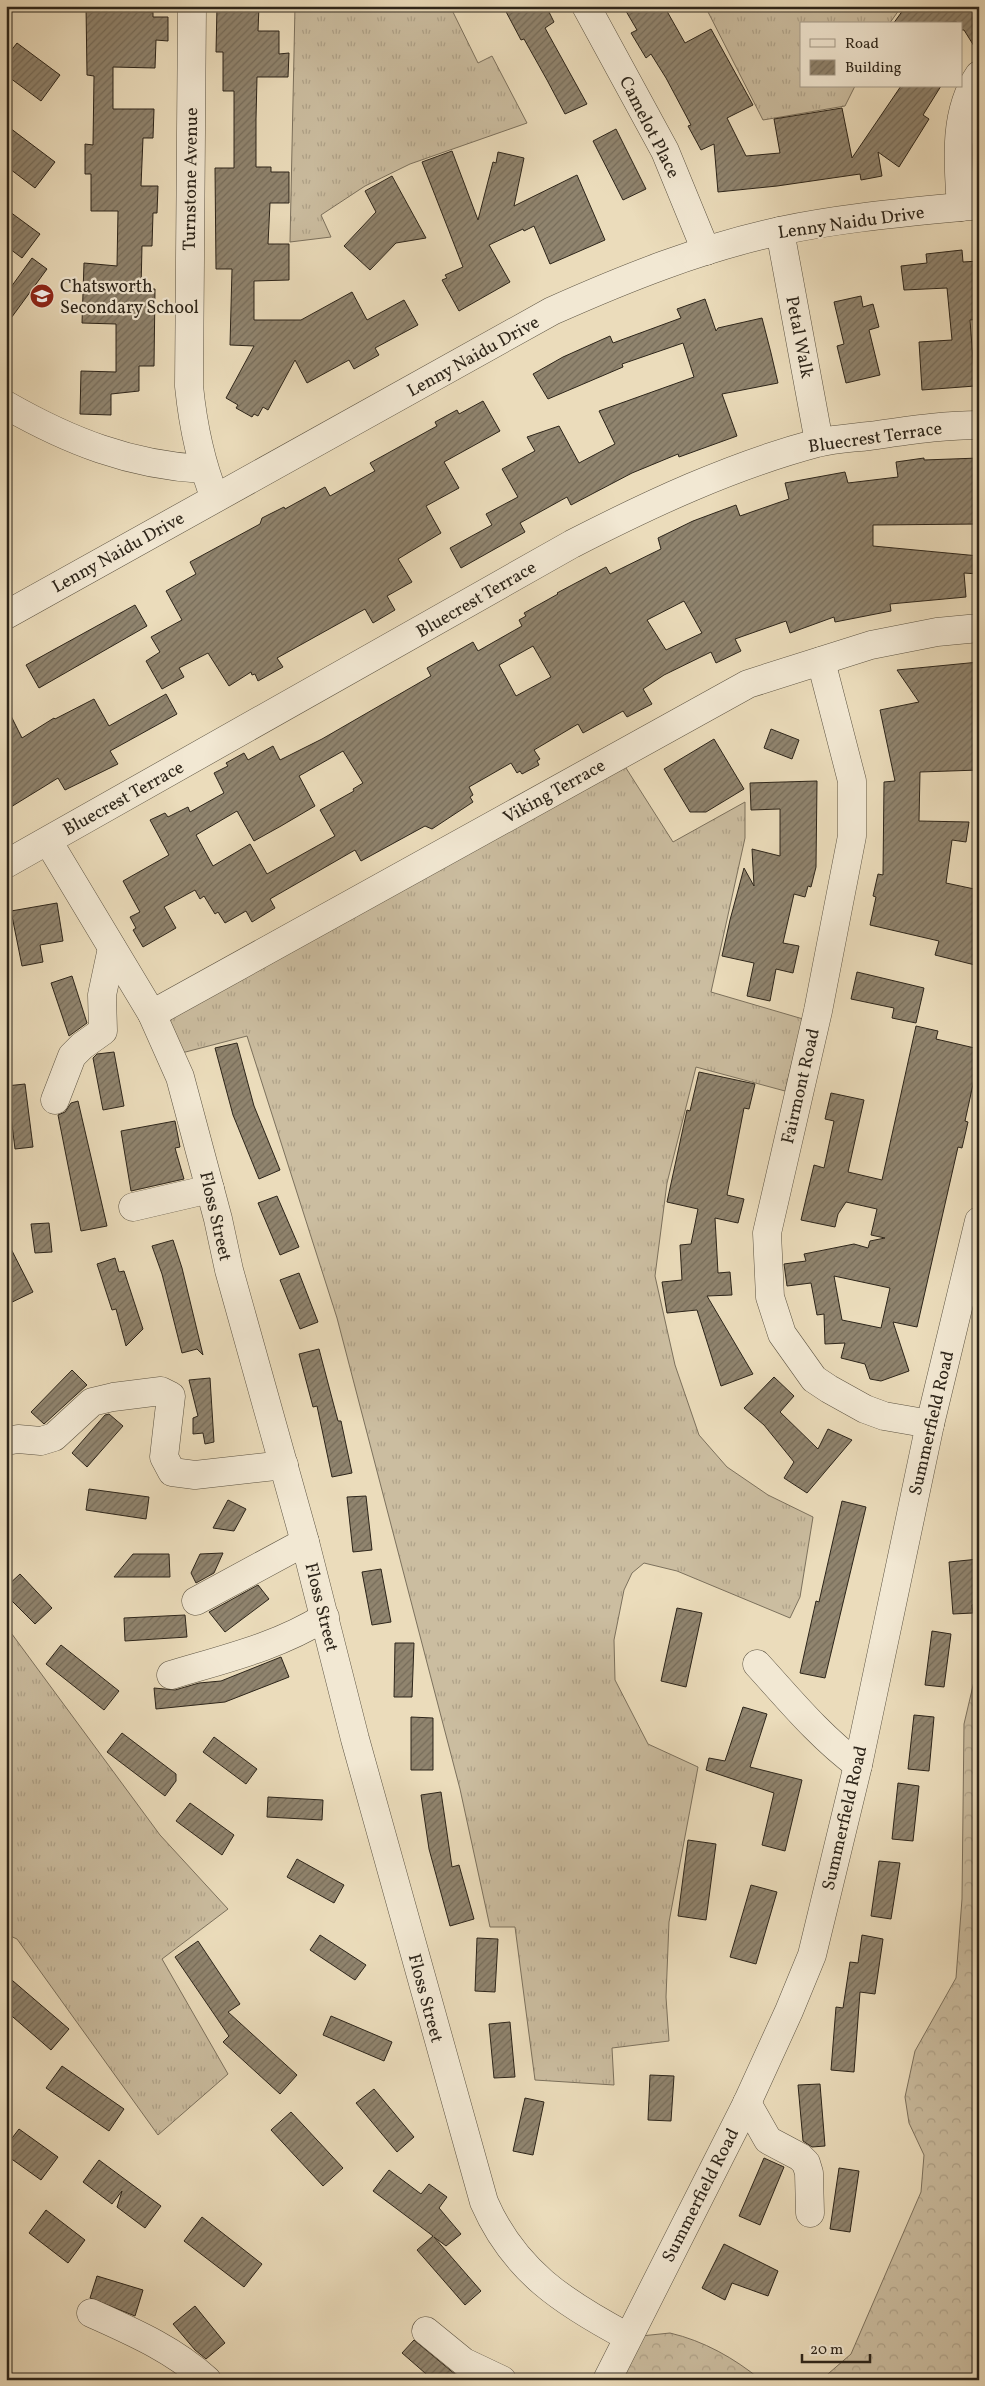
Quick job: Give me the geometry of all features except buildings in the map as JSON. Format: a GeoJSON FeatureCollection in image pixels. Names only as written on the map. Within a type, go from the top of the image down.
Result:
{"type":"FeatureCollection","features":[{"type":"Feature","properties":{"kind":"street","name":"Turnstone Avenue"},"geometry":{"type":"LineString","coordinates":[[192,6],[188,364],[193,426],[203,469],[216,498]]}},
{"type":"Feature","properties":{"kind":"street","name":"Camelot Place"},"geometry":{"type":"LineString","coordinates":[[586,6],[665,151],[706,251]]}},
{"type":"Feature","properties":{"kind":"street"},"geometry":{"type":"LineString","coordinates":[[970,206],[958,162],[962,121],[968,94],[979,75]]}},
{"type":"Feature","properties":{"kind":"street","name":"Lenny Naidu Drive"},"geometry":{"type":"LineString","coordinates":[[6,615],[552,311],[618,282],[706,251],[780,231],[891,213],[970,206]]}},
{"type":"Feature","properties":{"kind":"street","name":"Petal Walk"},"geometry":{"type":"LineString","coordinates":[[780,231],[820,442]]}},
{"type":"Feature","properties":{"kind":"street"},"geometry":{"type":"LineString","coordinates":[[6,405],[56,433],[88,446],[137,460],[180,468],[203,469]]}},
{"type":"Feature","properties":{"kind":"street","name":"Bluecrest Terrace"},"geometry":{"type":"LineString","coordinates":[[6,864],[563,549],[631,513],[722,474],[772,456],[820,442],[913,430],[979,425]]}},
{"type":"Feature","properties":{"kind":"street","name":"Viking Terrace"},"geometry":{"type":"LineString","coordinates":[[152,1014],[748,684],[871,645],[937,632],[979,628]]}},
{"type":"Feature","properties":{"kind":"street","name":"Fairmont Road"},"geometry":{"type":"LineString","coordinates":[[821,661],[852,781],[852,836],[820,1001],[767,1233],[770,1297],[782,1334],[814,1379],[865,1409],[884,1416],[930,1424]]}},
{"type":"Feature","properties":{"kind":"street","name":"Floss Street"},"geometry":{"type":"LineString","coordinates":[[48,841],[152,1014],[180,1077],[210,1189],[229,1270],[325,1617],[355,1739],[484,2202],[494,2226],[531,2274],[548,2289],[588,2316],[628,2337]]}},
{"type":"Feature","properties":{"kind":"street"},"geometry":{"type":"LineString","coordinates":[[55,1100],[72,1056],[82,1046],[103,1031],[102,995],[112,948]]}},
{"type":"Feature","properties":{"kind":"street"},"geometry":{"type":"LineString","coordinates":[[133,1207],[210,1189]]}},
{"type":"Feature","properties":{"kind":"street","name":"Summerfield Road"},"geometry":{"type":"LineString","coordinates":[[607,2380],[747,2103],[789,2012],[812,1955],[858,1765],[930,1424],[979,1221]]}},
{"type":"Feature","properties":{"kind":"street"},"geometry":{"type":"LineString","coordinates":[[6,1440],[41,1441],[54,1438],[92,1402],[113,1397],[161,1391],[171,1396],[164,1457],[172,1472],[194,1475],[284,1465]]}},
{"type":"Feature","properties":{"kind":"street"},"geometry":{"type":"LineString","coordinates":[[196,1601],[305,1542]]}},
{"type":"Feature","properties":{"kind":"street"},"geometry":{"type":"LineString","coordinates":[[171,1675],[273,1644],[300,1632],[325,1617]]}},
{"type":"Feature","properties":{"kind":"street"},"geometry":{"type":"LineString","coordinates":[[757,1664],[815,1729],[835,1748],[858,1765]]}},
{"type":"Feature","properties":{"kind":"street"},"geometry":{"type":"LineString","coordinates":[[747,2103],[768,2140],[800,2157],[806,2163],[809,2173],[810,2213]]}},
{"type":"Feature","properties":{"kind":"street"},"geometry":{"type":"LineString","coordinates":[[91,2313],[164,2347],[189,2363],[208,2380]]}},
{"type":"Feature","properties":{"kind":"street"},"geometry":{"type":"LineString","coordinates":[[426,2331],[464,2362],[502,2380]]}},
{"type":"Feature","properties":{"kind":"green space"},"geometry":{"type":"Polygon","coordinates":[[[295,6],[450,6],[478,63],[492,56],[527,123],[410,164],[365,186],[321,215],[331,237],[290,242],[295,6]]]}},
{"type":"Feature","properties":{"kind":"green space"},"geometry":{"type":"Polygon","coordinates":[[[705,6],[902,6],[890,22],[800,22],[800,88],[854,88],[845,106],[763,120],[705,6]]]}},
{"type":"Feature","properties":{"kind":"green space"},"geometry":{"type":"Polygon","coordinates":[[[619,757],[673,842],[745,802],[745,838],[711,992],[803,1019],[785,1091],[696,1067],[667,1183],[655,1276],[675,1365],[699,1435],[727,1467],[768,1495],[813,1517],[800,1597],[790,1618],[677,1571],[644,1563],[632,1573],[624,1590],[614,1640],[615,1680],[648,1744],[698,1767],[669,1922],[666,1997],[669,2041],[612,2048],[614,2085],[535,2080],[515,1927],[490,1927],[460,1789],[337,1318],[247,1036],[174,1055],[153,1015],[619,757]]]}},
{"type":"Feature","properties":{"kind":"green space"},"geometry":{"type":"Polygon","coordinates":[[[6,1626],[160,1835],[228,1909],[162,1959],[228,2074],[158,2135],[17,1939],[6,1934],[6,1626]]]}},
{"type":"Feature","properties":{"kind":"green space"},"geometry":{"type":"Polygon","coordinates":[[[979,1660],[979,2380],[821,2380],[851,2354],[921,2192],[924,2155],[909,2123],[905,2097],[915,2051],[956,1978],[962,1899],[964,1724],[979,1660]]]}},
{"type":"Feature","properties":{"kind":"green space"},"geometry":{"type":"Polygon","coordinates":[[[670,2333],[683,2336],[718,2351],[740,2364],[761,2380],[611,2380],[631,2337],[670,2333]]]}},
{"type":"Feature","properties":{"kind":"place","name":"Chatsworth Secondary School"},"geometry":{"type":"Point","coordinates":[42,296]}}]}
